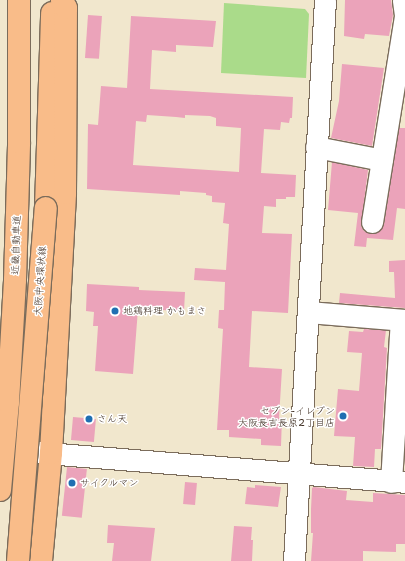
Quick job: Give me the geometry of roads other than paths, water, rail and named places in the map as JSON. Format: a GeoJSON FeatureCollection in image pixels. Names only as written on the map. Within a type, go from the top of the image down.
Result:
{"type":"FeatureCollection","features":[{"type":"Feature","properties":{"kind":"main road","name":"近畿自動車道"},"geometry":{"type":"LineString","coordinates":[[0,490],[8,402],[15,272],[20,142],[19,0]]}},
{"type":"Feature","properties":{"kind":"main road","name":"大阪中央環状線"},"geometry":{"type":"LineString","coordinates":[[18,561],[46,208],[52,0]]}},
{"type":"Feature","properties":{"kind":"main road"},"geometry":{"type":"LineString","coordinates":[[41,561],[51,452],[65,193],[66,8],[62,0]]}},
{"type":"Feature","properties":{"kind":"street"},"geometry":{"type":"LineString","coordinates":[[294,561],[325,0]]}},
{"type":"Feature","properties":{"kind":"street"},"geometry":{"type":"LineString","coordinates":[[372,222],[382,160],[398,107],[405,15],[403,0]]}},
{"type":"Feature","properties":{"kind":"street"},"geometry":{"type":"LineString","coordinates":[[316,147],[382,160]]}},
{"type":"Feature","properties":{"kind":"street"},"geometry":{"type":"LineString","coordinates":[[0,449],[51,452],[398,482],[403,320],[308,312]]}},
{"type":"Feature","properties":{"kind":"place","name":"地鶏料理 かもまさ"},"geometry":{"type":"Point","coordinates":[115,311]}},
{"type":"Feature","properties":{"kind":"place","name":"セブン-イレブン 大阪長吉長原2丁目店"},"geometry":{"type":"Point","coordinates":[343,416]}},
{"type":"Feature","properties":{"kind":"place","name":"さん天"},"geometry":{"type":"Point","coordinates":[89,419]}},
{"type":"Feature","properties":{"kind":"place","name":"サイクルマン"},"geometry":{"type":"Point","coordinates":[72,483]}}]}
